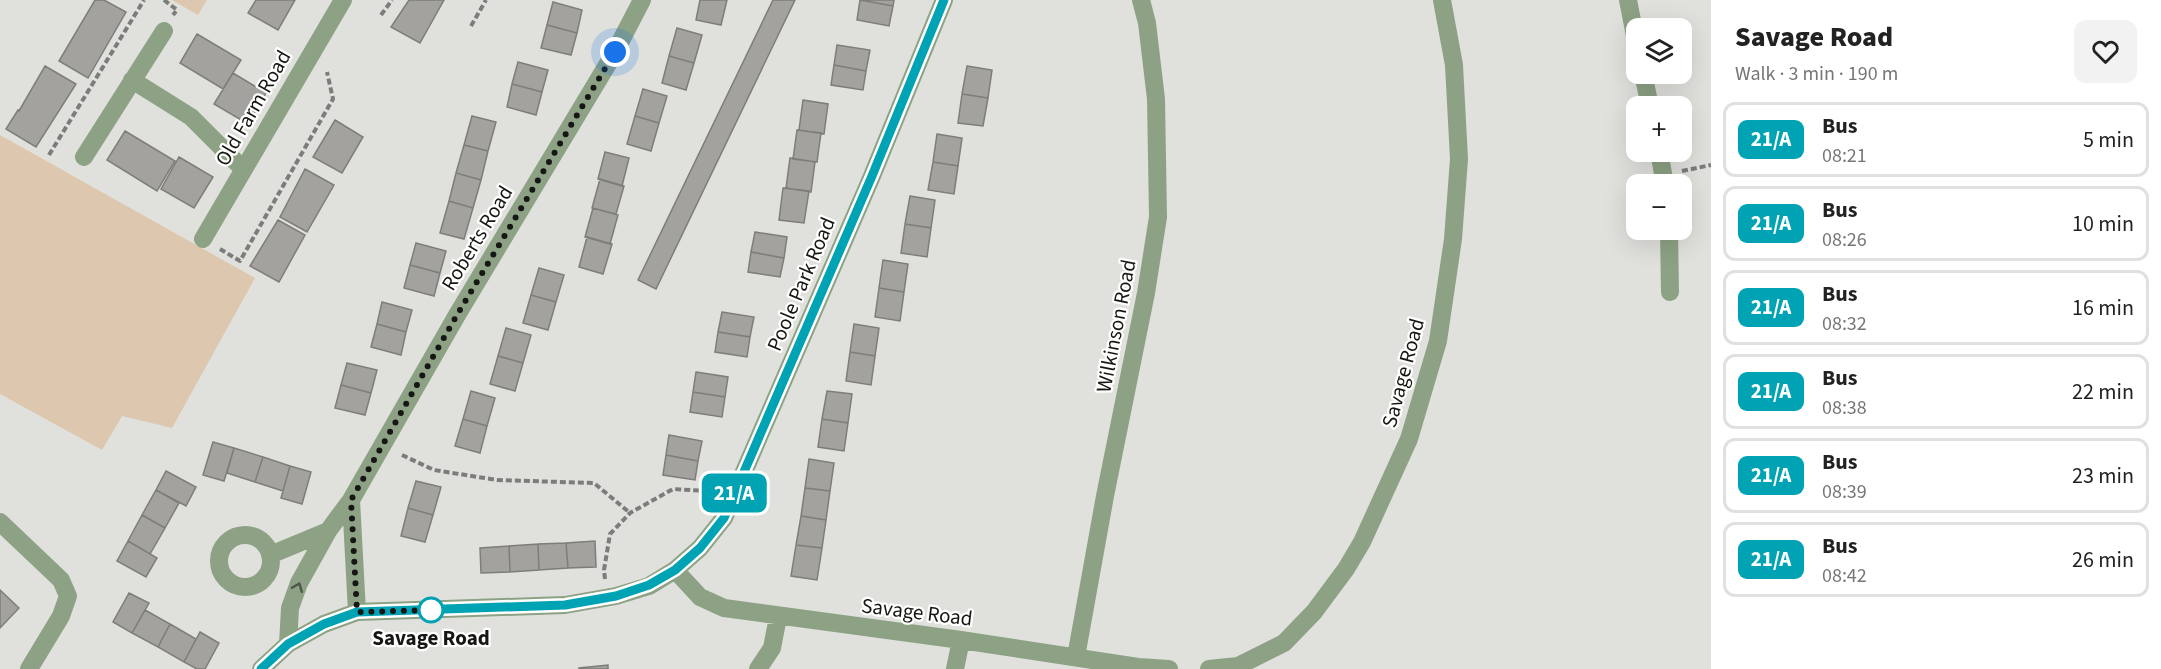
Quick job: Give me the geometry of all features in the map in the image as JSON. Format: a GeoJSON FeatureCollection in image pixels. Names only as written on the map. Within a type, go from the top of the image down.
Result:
{"type":"FeatureCollection","features":[{"type":"Feature","properties":{"kind":"street","name":"Old Farm Road"},"geometry":{"type":"LineString","coordinates":[[203,239],[343,0]]}},
{"type":"Feature","properties":{"kind":"street","name":"Roberts Road"},"geometry":{"type":"LineString","coordinates":[[288,644],[290,608],[299,583],[328,531],[351,500],[457,315],[615,52],[642,0]]}},
{"type":"Feature","properties":{"kind":"street","name":"Poole Park Road"},"geometry":{"type":"LineString","coordinates":[[675,570],[700,548],[724,518],[872,176],[944,0]]}},
{"type":"Feature","properties":{"kind":"street","name":"Wilkinson Road"},"geometry":{"type":"LineString","coordinates":[[1076,657],[1146,293],[1158,217],[1156,99],[1147,23],[1141,0]]}},
{"type":"Feature","properties":{"kind":"street","name":"Savage Road"},"geometry":{"type":"LineString","coordinates":[[1209,669],[1238,668],[1284,644],[1314,612],[1346,569],[1362,542],[1409,439],[1438,341],[1453,239],[1459,159],[1454,65],[1442,0]]}},
{"type":"Feature","properties":{"kind":"street"},"geometry":{"type":"LineString","coordinates":[[1628,0],[1632,18]]}},
{"type":"Feature","properties":{"kind":"street"},"geometry":{"type":"LineString","coordinates":[[84,157],[164,31]]}},
{"type":"Feature","properties":{"kind":"street"},"geometry":{"type":"LineString","coordinates":[[132,80],[191,117],[243,169]]}},
{"type":"Feature","properties":{"kind":"street"},"geometry":{"type":"LineString","coordinates":[[1669,240],[1670,292]]}},
{"type":"Feature","properties":{"kind":"street"},"geometry":{"type":"LineString","coordinates":[[351,500],[357,612]]}},
{"type":"Feature","properties":{"kind":"street"},"geometry":{"type":"LineString","coordinates":[[0,522],[61,580],[68,596],[61,616],[29,669]]}},
{"type":"Feature","properties":{"kind":"street"},"geometry":{"type":"LineString","coordinates":[[270,555],[328,531]]}},
{"type":"Feature","properties":{"kind":"street","name":"Savage Road"},"geometry":{"type":"LineString","coordinates":[[675,570],[700,597],[724,608],[1138,667],[1169,669]]}},
{"type":"Feature","properties":{"kind":"street"},"geometry":{"type":"LineString","coordinates":[[261,669],[288,644],[324,624],[357,612],[565,605],[649,585],[675,570]]}},
{"type":"Feature","properties":{"kind":"street"},"geometry":{"type":"LineString","coordinates":[[758,669],[772,648],[778,616]]}},
{"type":"Feature","properties":{"kind":"street"},"geometry":{"type":"LineString","coordinates":[[955,669],[961,640]]}},
{"type":"Feature","properties":{"kind":"path"},"geometry":{"type":"LineString","coordinates":[[49,154],[144,0]]}},
{"type":"Feature","properties":{"kind":"path"},"geometry":{"type":"LineString","coordinates":[[381,15],[392,0]]}},
{"type":"Feature","properties":{"kind":"path"},"geometry":{"type":"LineString","coordinates":[[471,26],[486,0]]}},
{"type":"Feature","properties":{"kind":"path"},"geometry":{"type":"LineString","coordinates":[[203,239],[240,261],[333,99],[320,39]]}},
{"type":"Feature","properties":{"kind":"path"},"geometry":{"type":"LineString","coordinates":[[1683,174],[1711,165]]}},
{"type":"Feature","properties":{"kind":"path"},"geometry":{"type":"LineString","coordinates":[[382,446],[434,471],[497,480],[594,483],[630,513]]}},
{"type":"Feature","properties":{"kind":"path"},"geometry":{"type":"LineString","coordinates":[[606,597],[604,570],[610,534],[630,513],[673,489],[708,492],[731,501]]}},
{"type":"Feature","properties":{"kind":"shaded area"},"geometry":{"type":"Polygon","coordinates":[[[172,0],[207,0],[198,15],[172,0]]]}},
{"type":"Feature","properties":{"kind":"shaded area"},"geometry":{"type":"Polygon","coordinates":[[[0,135],[255,278],[172,428],[122,416],[102,450],[0,394],[0,135]]]}},
{"type":"Feature","properties":{"kind":"building"},"geometry":{"type":"Polygon","coordinates":[[[95,0],[104,0],[126,12],[88,78],[59,61],[95,0]]]}},
{"type":"Feature","properties":{"kind":"building"},"geometry":{"type":"Polygon","coordinates":[[[256,0],[295,0],[278,30],[248,13],[256,0]]]}},
{"type":"Feature","properties":{"kind":"building"},"geometry":{"type":"Polygon","coordinates":[[[409,0],[444,0],[420,43],[391,27],[409,0]]]}},
{"type":"Feature","properties":{"kind":"building"},"geometry":{"type":"Polygon","coordinates":[[[700,0],[727,0],[721,25],[696,20],[700,0]]]}},
{"type":"Feature","properties":{"kind":"building"},"geometry":{"type":"Polygon","coordinates":[[[773,0],[795,0],[656,289],[638,280],[773,0]]]}},
{"type":"Feature","properties":{"kind":"building"},"geometry":{"type":"Polygon","coordinates":[[[860,0],[894,0],[893,6],[860,0]]]}},
{"type":"Feature","properties":{"kind":"building"},"geometry":{"type":"Polygon","coordinates":[[[860,0],[893,6],[889,26],[857,20],[860,0]]]}},
{"type":"Feature","properties":{"kind":"building"},"geometry":{"type":"Polygon","coordinates":[[[553,2],[582,10],[577,33],[547,25],[553,2]]]}},
{"type":"Feature","properties":{"kind":"building"},"geometry":{"type":"Polygon","coordinates":[[[547,25],[577,33],[571,55],[541,48],[547,25]]]}},
{"type":"Feature","properties":{"kind":"building"},"geometry":{"type":"Polygon","coordinates":[[[677,28],[702,35],[694,63],[669,56],[677,28]]]}},
{"type":"Feature","properties":{"kind":"building"},"geometry":{"type":"Polygon","coordinates":[[[197,34],[241,60],[223,89],[180,63],[197,34]]]}},
{"type":"Feature","properties":{"kind":"building"},"geometry":{"type":"Polygon","coordinates":[[[837,45],[870,50],[866,71],[834,65],[837,45]]]}},
{"type":"Feature","properties":{"kind":"building"},"geometry":{"type":"Polygon","coordinates":[[[669,56],[694,63],[686,90],[662,83],[669,56]]]}},
{"type":"Feature","properties":{"kind":"building"},"geometry":{"type":"Polygon","coordinates":[[[518,62],[548,70],[542,92],[512,84],[518,62]]]}},
{"type":"Feature","properties":{"kind":"building"},"geometry":{"type":"Polygon","coordinates":[[[834,65],[866,71],[863,90],[831,85],[834,65]]]}},
{"type":"Feature","properties":{"kind":"building"},"geometry":{"type":"Polygon","coordinates":[[[45,66],[76,84],[36,147],[6,129],[45,66]]]}},
{"type":"Feature","properties":{"kind":"building"},"geometry":{"type":"Polygon","coordinates":[[[967,66],[992,70],[988,98],[962,94],[967,66]]]}},
{"type":"Feature","properties":{"kind":"building"},"geometry":{"type":"Polygon","coordinates":[[[233,73],[266,93],[248,124],[214,104],[233,73]]]}},
{"type":"Feature","properties":{"kind":"building"},"geometry":{"type":"Polygon","coordinates":[[[512,84],[542,92],[536,115],[507,107],[512,84]]]}},
{"type":"Feature","properties":{"kind":"building"},"geometry":{"type":"Polygon","coordinates":[[[643,89],[667,96],[659,123],[635,116],[643,89]]]}},
{"type":"Feature","properties":{"kind":"building"},"geometry":{"type":"Polygon","coordinates":[[[962,94],[988,98],[983,126],[958,123],[962,94]]]}},
{"type":"Feature","properties":{"kind":"building"},"geometry":{"type":"Polygon","coordinates":[[[803,100],[828,104],[824,134],[799,130],[803,100]]]}},
{"type":"Feature","properties":{"kind":"building"},"geometry":{"type":"Polygon","coordinates":[[[472,116],[496,122],[488,151],[464,145],[472,116]]]}},
{"type":"Feature","properties":{"kind":"building"},"geometry":{"type":"Polygon","coordinates":[[[635,116],[659,123],[651,151],[627,144],[635,116]]]}},
{"type":"Feature","properties":{"kind":"building"},"geometry":{"type":"Polygon","coordinates":[[[335,120],[363,137],[342,173],[313,157],[335,120]]]}},
{"type":"Feature","properties":{"kind":"building"},"geometry":{"type":"Polygon","coordinates":[[[797,130],[821,133],[817,162],[793,159],[797,130]]]}},
{"type":"Feature","properties":{"kind":"building"},"geometry":{"type":"Polygon","coordinates":[[[125,131],[175,161],[157,191],[107,160],[125,131]]]}},
{"type":"Feature","properties":{"kind":"building"},"geometry":{"type":"Polygon","coordinates":[[[937,134],[962,138],[958,166],[933,162],[937,134]]]}},
{"type":"Feature","properties":{"kind":"building"},"geometry":{"type":"Polygon","coordinates":[[[464,145],[488,151],[481,180],[456,173],[464,145]]]}},
{"type":"Feature","properties":{"kind":"building"},"geometry":{"type":"Polygon","coordinates":[[[605,152],[629,158],[622,186],[598,179],[605,152]]]}},
{"type":"Feature","properties":{"kind":"building"},"geometry":{"type":"Polygon","coordinates":[[[179,157],[213,177],[194,208],[161,189],[179,157]]]}},
{"type":"Feature","properties":{"kind":"building"},"geometry":{"type":"Polygon","coordinates":[[[790,158],[815,162],[811,192],[786,188],[790,158]]]}},
{"type":"Feature","properties":{"kind":"building"},"geometry":{"type":"Polygon","coordinates":[[[933,162],[958,166],[954,194],[928,190],[933,162]]]}},
{"type":"Feature","properties":{"kind":"building"},"geometry":{"type":"Polygon","coordinates":[[[305,169],[334,185],[307,232],[280,217],[305,169]]]}},
{"type":"Feature","properties":{"kind":"building"},"geometry":{"type":"Polygon","coordinates":[[[456,173],[481,180],[473,208],[449,201],[456,173]]]}},
{"type":"Feature","properties":{"kind":"building"},"geometry":{"type":"Polygon","coordinates":[[[600,179],[624,186],[616,214],[592,208],[600,179]]]}},
{"type":"Feature","properties":{"kind":"building"},"geometry":{"type":"Polygon","coordinates":[[[783,188],[809,191],[804,223],[779,220],[783,188]]]}},
{"type":"Feature","properties":{"kind":"building"},"geometry":{"type":"Polygon","coordinates":[[[910,196],[935,200],[931,228],[905,224],[910,196]]]}},
{"type":"Feature","properties":{"kind":"building"},"geometry":{"type":"Polygon","coordinates":[[[449,201],[473,208],[464,239],[440,233],[449,201]]]}},
{"type":"Feature","properties":{"kind":"building"},"geometry":{"type":"Polygon","coordinates":[[[593,208],[618,215],[610,244],[585,237],[593,208]]]}},
{"type":"Feature","properties":{"kind":"building"},"geometry":{"type":"Polygon","coordinates":[[[278,220],[305,235],[279,282],[250,266],[278,220]]]}},
{"type":"Feature","properties":{"kind":"building"},"geometry":{"type":"Polygon","coordinates":[[[905,224],[931,228],[927,257],[901,253],[905,224]]]}},
{"type":"Feature","properties":{"kind":"building"},"geometry":{"type":"Polygon","coordinates":[[[755,232],[787,237],[784,258],[751,252],[755,232]]]}},
{"type":"Feature","properties":{"kind":"building"},"geometry":{"type":"Polygon","coordinates":[[[587,237],[612,244],[603,274],[579,267],[587,237]]]}},
{"type":"Feature","properties":{"kind":"building"},"geometry":{"type":"Polygon","coordinates":[[[416,243],[446,251],[440,273],[410,265],[416,243]]]}},
{"type":"Feature","properties":{"kind":"building"},"geometry":{"type":"Polygon","coordinates":[[[751,252],[784,258],[780,277],[748,272],[751,252]]]}},
{"type":"Feature","properties":{"kind":"building"},"geometry":{"type":"Polygon","coordinates":[[[883,260],[908,264],[904,292],[879,288],[883,260]]]}},
{"type":"Feature","properties":{"kind":"building"},"geometry":{"type":"Polygon","coordinates":[[[410,265],[440,273],[434,296],[404,288],[410,265]]]}},
{"type":"Feature","properties":{"kind":"building"},"geometry":{"type":"Polygon","coordinates":[[[539,268],[564,275],[556,302],[531,295],[539,268]]]}},
{"type":"Feature","properties":{"kind":"building"},"geometry":{"type":"Polygon","coordinates":[[[879,288],[904,292],[900,321],[875,317],[879,288]]]}},
{"type":"Feature","properties":{"kind":"building"},"geometry":{"type":"Polygon","coordinates":[[[531,295],[556,302],[548,330],[523,323],[531,295]]]}},
{"type":"Feature","properties":{"kind":"building"},"geometry":{"type":"Polygon","coordinates":[[[382,302],[412,310],[406,332],[377,324],[382,302]]]}},
{"type":"Feature","properties":{"kind":"building"},"geometry":{"type":"Polygon","coordinates":[[[722,312],[754,317],[750,337],[718,332],[722,312]]]}},
{"type":"Feature","properties":{"kind":"building"},"geometry":{"type":"Polygon","coordinates":[[[377,324],[406,332],[401,355],[371,347],[377,324]]]}},
{"type":"Feature","properties":{"kind":"building"},"geometry":{"type":"Polygon","coordinates":[[[854,324],[879,328],[875,356],[850,352],[854,324]]]}},
{"type":"Feature","properties":{"kind":"building"},"geometry":{"type":"Polygon","coordinates":[[[506,328],[531,335],[523,363],[498,356],[506,328]]]}},
{"type":"Feature","properties":{"kind":"building"},"geometry":{"type":"Polygon","coordinates":[[[718,332],[750,337],[747,357],[715,352],[718,332]]]}},
{"type":"Feature","properties":{"kind":"building"},"geometry":{"type":"Polygon","coordinates":[[[850,352],[875,356],[871,385],[846,381],[850,352]]]}},
{"type":"Feature","properties":{"kind":"building"},"geometry":{"type":"Polygon","coordinates":[[[498,356],[523,363],[515,391],[490,384],[498,356]]]}},
{"type":"Feature","properties":{"kind":"building"},"geometry":{"type":"Polygon","coordinates":[[[347,363],[377,370],[371,393],[341,385],[347,363]]]}},
{"type":"Feature","properties":{"kind":"building"},"geometry":{"type":"Polygon","coordinates":[[[696,372],[728,377],[725,397],[693,392],[696,372]]]}},
{"type":"Feature","properties":{"kind":"building"},"geometry":{"type":"Polygon","coordinates":[[[341,385],[371,393],[365,415],[335,408],[341,385]]]}},
{"type":"Feature","properties":{"kind":"building"},"geometry":{"type":"Polygon","coordinates":[[[471,391],[495,398],[487,426],[463,419],[471,391]]]}},
{"type":"Feature","properties":{"kind":"building"},"geometry":{"type":"Polygon","coordinates":[[[827,391],[852,394],[848,423],[822,419],[827,391]]]}},
{"type":"Feature","properties":{"kind":"building"},"geometry":{"type":"Polygon","coordinates":[[[693,392],[725,397],[722,417],[690,412],[693,392]]]}},
{"type":"Feature","properties":{"kind":"building"},"geometry":{"type":"Polygon","coordinates":[[[463,419],[487,426],[480,453],[455,446],[463,419]]]}},
{"type":"Feature","properties":{"kind":"building"},"geometry":{"type":"Polygon","coordinates":[[[822,419],[848,423],[844,451],[818,447],[822,419]]]}},
{"type":"Feature","properties":{"kind":"building"},"geometry":{"type":"Polygon","coordinates":[[[669,435],[702,441],[698,461],[666,455],[669,435]]]}},
{"type":"Feature","properties":{"kind":"building"},"geometry":{"type":"Polygon","coordinates":[[[213,442],[234,448],[224,481],[203,475],[213,442]]]}},
{"type":"Feature","properties":{"kind":"building"},"geometry":{"type":"Polygon","coordinates":[[[234,448],[263,457],[255,482],[227,473],[234,448]]]}},
{"type":"Feature","properties":{"kind":"building"},"geometry":{"type":"Polygon","coordinates":[[[666,455],[698,461],[695,480],[663,475],[666,455]]]}},
{"type":"Feature","properties":{"kind":"building"},"geometry":{"type":"Polygon","coordinates":[[[263,457],[290,466],[283,491],[255,482],[263,457]]]}},
{"type":"Feature","properties":{"kind":"building"},"geometry":{"type":"Polygon","coordinates":[[[809,459],[834,463],[830,491],[805,488],[809,459]]]}},
{"type":"Feature","properties":{"kind":"building"},"geometry":{"type":"Polygon","coordinates":[[[290,466],[311,472],[302,504],[281,498],[290,466]]]}},
{"type":"Feature","properties":{"kind":"building"},"geometry":{"type":"Polygon","coordinates":[[[166,471],[196,487],[186,506],[156,490],[166,471]]]}},
{"type":"Feature","properties":{"kind":"building"},"geometry":{"type":"Polygon","coordinates":[[[416,481],[441,487],[433,515],[408,508],[416,481]]]}},
{"type":"Feature","properties":{"kind":"building"},"geometry":{"type":"Polygon","coordinates":[[[805,488],[830,491],[826,520],[801,516],[805,488]]]}},
{"type":"Feature","properties":{"kind":"building"},"geometry":{"type":"Polygon","coordinates":[[[156,490],[179,503],[165,528],[142,515],[156,490]]]}},
{"type":"Feature","properties":{"kind":"building"},"geometry":{"type":"Polygon","coordinates":[[[408,508],[433,515],[425,542],[401,536],[408,508]]]}},
{"type":"Feature","properties":{"kind":"building"},"geometry":{"type":"Polygon","coordinates":[[[142,515],[165,528],[150,554],[128,541],[142,515]]]}},
{"type":"Feature","properties":{"kind":"building"},"geometry":{"type":"Polygon","coordinates":[[[801,516],[826,520],[822,548],[796,545],[801,516]]]}},
{"type":"Feature","properties":{"kind":"building"},"geometry":{"type":"Polygon","coordinates":[[[128,541],[157,558],[146,577],[117,561],[128,541]]]}},
{"type":"Feature","properties":{"kind":"building"},"geometry":{"type":"Polygon","coordinates":[[[595,541],[596,567],[568,568],[566,543],[595,541]]]}},
{"type":"Feature","properties":{"kind":"building"},"geometry":{"type":"Polygon","coordinates":[[[566,543],[568,568],[539,570],[538,544],[566,543]]]}},
{"type":"Feature","properties":{"kind":"building"},"geometry":{"type":"Polygon","coordinates":[[[538,544],[539,570],[510,572],[509,546],[538,544]]]}},
{"type":"Feature","properties":{"kind":"building"},"geometry":{"type":"Polygon","coordinates":[[[796,545],[822,548],[817,580],[791,576],[796,545]]]}},
{"type":"Feature","properties":{"kind":"building"},"geometry":{"type":"Polygon","coordinates":[[[509,546],[510,572],[481,573],[480,548],[509,546]]]}},
{"type":"Feature","properties":{"kind":"building"},"geometry":{"type":"Polygon","coordinates":[[[0,590],[19,608],[0,628],[0,590]]]}},
{"type":"Feature","properties":{"kind":"building"},"geometry":{"type":"Polygon","coordinates":[[[129,593],[149,603],[132,633],[113,622],[129,593]]]}},
{"type":"Feature","properties":{"kind":"building"},"geometry":{"type":"Polygon","coordinates":[[[145,610],[170,624],[158,647],[132,633],[145,610]]]}},
{"type":"Feature","properties":{"kind":"building"},"geometry":{"type":"Polygon","coordinates":[[[170,624],[196,639],[184,662],[158,647],[170,624]]]}},
{"type":"Feature","properties":{"kind":"building"},"geometry":{"type":"Polygon","coordinates":[[[200,632],[219,643],[205,669],[197,669],[184,662],[200,632]]]}},
{"type":"Feature","properties":{"kind":"building"},"geometry":{"type":"Polygon","coordinates":[[[608,665],[608,669],[579,669],[579,668],[608,665]]]}},
{"type":"Feature","properties":{"kind":"bus line","name":"21/A"},"geometry":{"type":"LineString","coordinates":[[261,669],[288,644],[324,624],[357,612],[565,605],[616,596],[649,585],[675,570],[700,548],[724,518],[872,176],[944,0]]}},
{"type":"Feature","properties":{"kind":"place","name":"Savage Road"},"geometry":{"type":"Point","coordinates":[431,610]}},
{"type":"Feature","properties":{"kind":"route"},"geometry":{"type":"LineString","coordinates":[[431,610],[439,610],[357,612],[351,500],[457,315],[615,52]]}}]}
